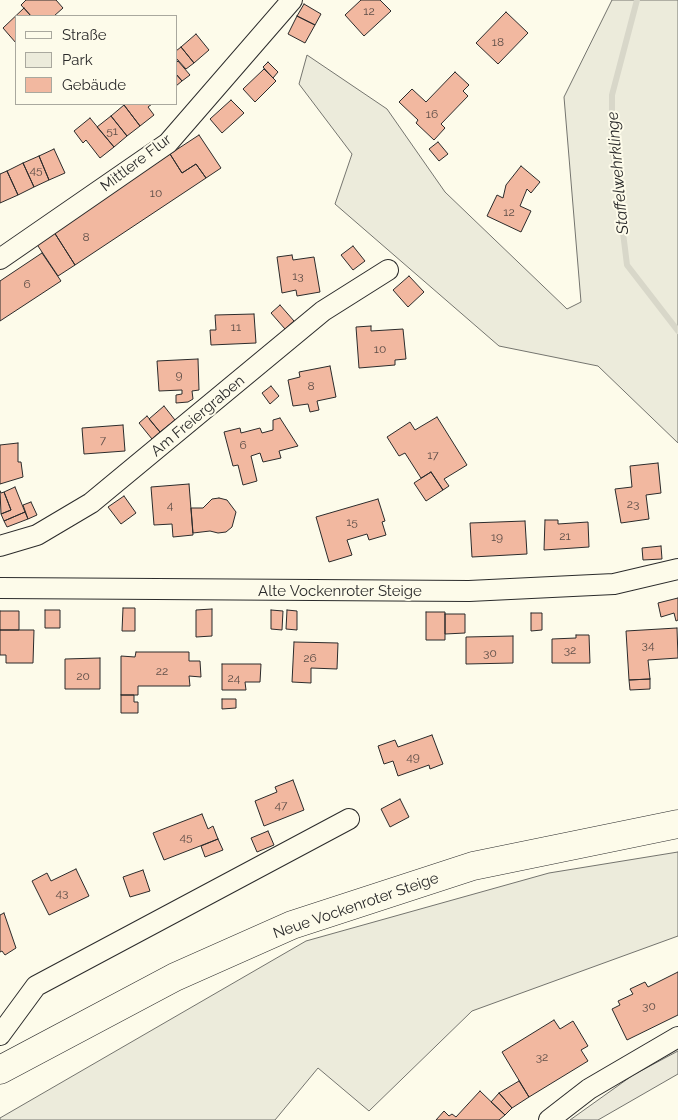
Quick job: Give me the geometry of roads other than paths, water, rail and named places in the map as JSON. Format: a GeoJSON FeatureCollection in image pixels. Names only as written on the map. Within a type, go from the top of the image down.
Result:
{"type":"FeatureCollection","features":[{"type":"Feature","properties":{"kind":"main road","name":"Neue Vockenroter Steige"},"geometry":{"type":"LineString","coordinates":[[0,1070],[175,977],[292,925],[473,866],[678,824]]}},
{"type":"Feature","properties":{"kind":"street","name":"Mittlere Flur"},"geometry":{"type":"LineString","coordinates":[[0,259],[168,142],[292,0]]}},
{"type":"Feature","properties":{"kind":"street","name":"Am Freiergraben"},"geometry":{"type":"LineString","coordinates":[[0,546],[37,534],[91,503],[323,311],[388,270]]}},
{"type":"Feature","properties":{"kind":"street","name":"Alte Vockenroter Steige"},"geometry":{"type":"LineString","coordinates":[[0,588],[469,591],[614,584],[678,569]]}},
{"type":"Feature","properties":{"kind":"street"},"geometry":{"type":"LineString","coordinates":[[0,1035],[36,986],[348,820]]}},
{"type":"Feature","properties":{"kind":"street"},"geometry":{"type":"LineString","coordinates":[[548,1120],[589,1089],[678,1037]]}},
{"type":"Feature","properties":{"kind":"waterway","name":"Staffelwehrklinge"},"geometry":{"type":"LineString","coordinates":[[637,0],[612,95],[612,143],[627,265],[678,331]]}}]}
